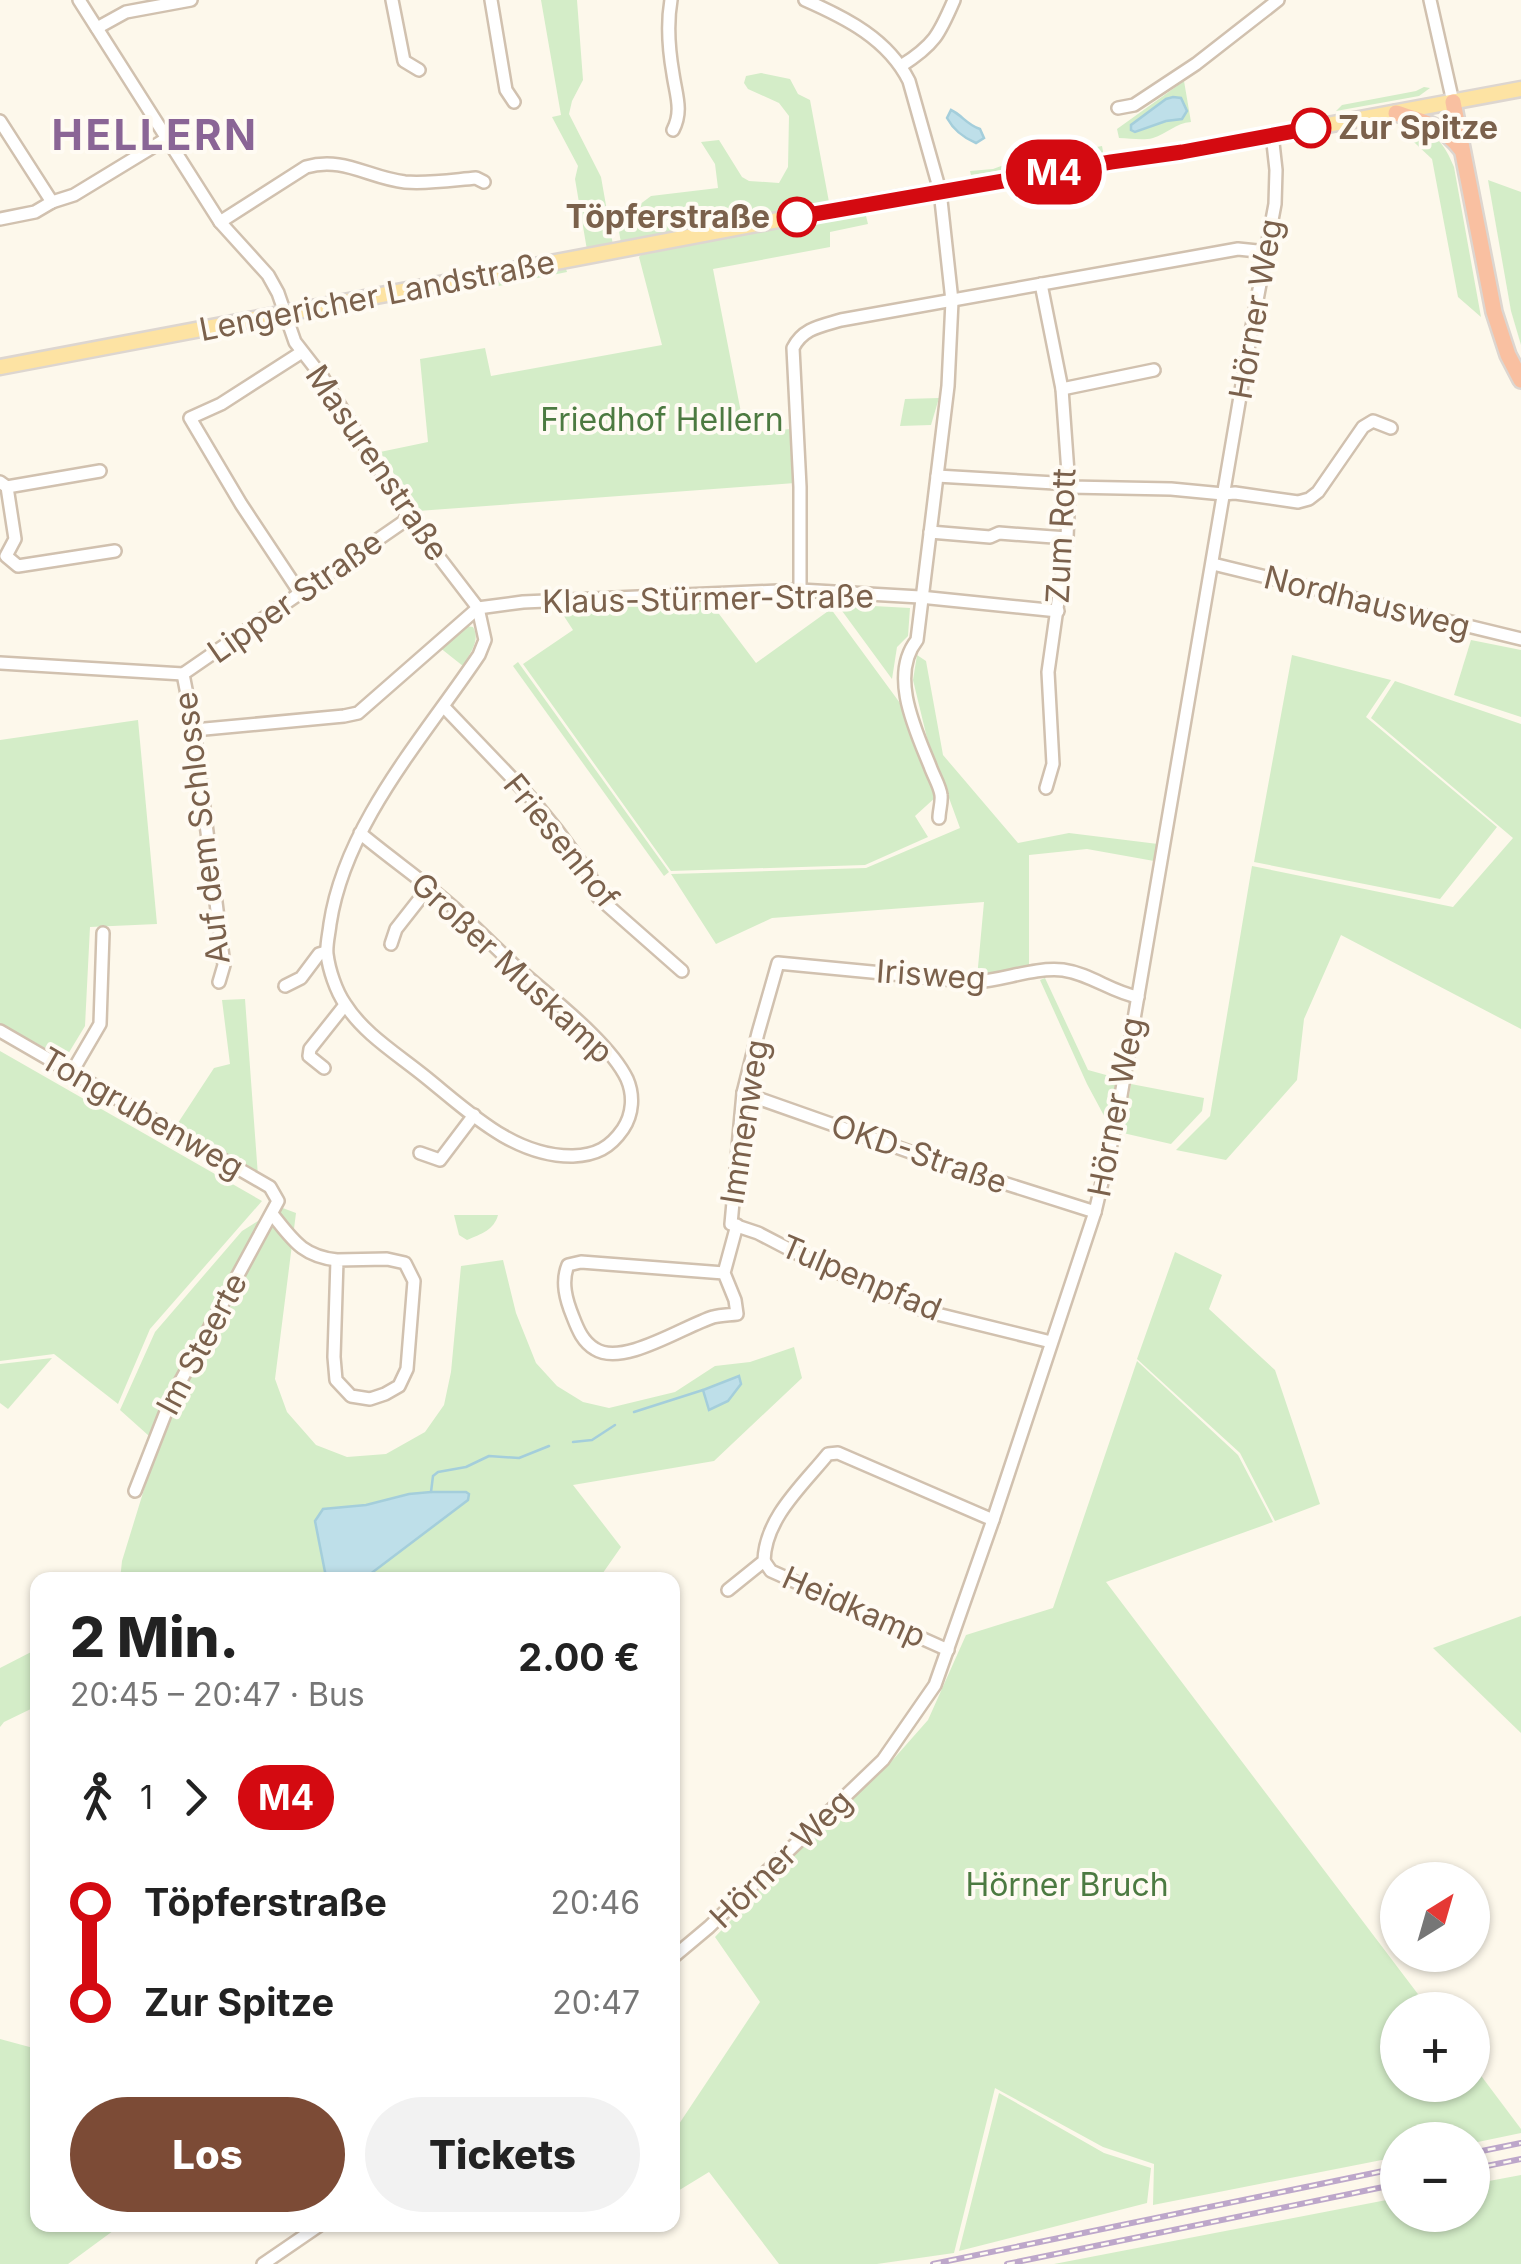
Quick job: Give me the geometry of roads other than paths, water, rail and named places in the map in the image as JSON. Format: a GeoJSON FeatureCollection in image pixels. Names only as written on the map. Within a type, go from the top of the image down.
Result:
{"type":"FeatureCollection","features":[{"type":"Feature","properties":{"kind":"highway"},"geometry":{"type":"LineString","coordinates":[[1453,102],[1494,312],[1521,380]]}},
{"type":"Feature","properties":{"kind":"highway"},"geometry":{"type":"LineString","coordinates":[[1396,113],[1441,129],[1465,157]]}},
{"type":"Feature","properties":{"kind":"main road","name":"Lengericher Landstraße"},"geometry":{"type":"LineString","coordinates":[[0,367],[618,250],[940,191],[1182,152],[1521,88]]}},
{"type":"Feature","properties":{"kind":"street","name":"Masurenstraße"},"geometry":{"type":"LineString","coordinates":[[79,0],[220,222],[268,275],[278,293],[290,334],[323,378],[409,518],[478,608]]}},
{"type":"Feature","properties":{"kind":"street"},"geometry":{"type":"LineString","coordinates":[[97,28],[126,12],[191,0]]}},
{"type":"Feature","properties":{"kind":"street"},"geometry":{"type":"LineString","coordinates":[[392,0],[404,60],[419,70]]}},
{"type":"Feature","properties":{"kind":"street"},"geometry":{"type":"LineString","coordinates":[[491,0],[506,90],[514,102]]}},
{"type":"Feature","properties":{"kind":"street"},"geometry":{"type":"LineString","coordinates":[[670,0],[672,71],[680,110],[673,130]]}},
{"type":"Feature","properties":{"kind":"street"},"geometry":{"type":"LineString","coordinates":[[805,0],[860,28],[883,45],[901,66],[909,80],[940,191],[952,301],[948,386],[917,640],[909,650],[904,677],[918,738],[941,796],[938,818]]}},
{"type":"Feature","properties":{"kind":"street"},"geometry":{"type":"LineString","coordinates":[[901,66],[927,50],[954,0]]}},
{"type":"Feature","properties":{"kind":"street"},"geometry":{"type":"LineString","coordinates":[[1118,108],[1134,105],[1180,74],[1278,0]]}},
{"type":"Feature","properties":{"kind":"street"},"geometry":{"type":"LineString","coordinates":[[1430,0],[1453,102]]}},
{"type":"Feature","properties":{"kind":"street"},"geometry":{"type":"LineString","coordinates":[[0,121],[52,202]]}},
{"type":"Feature","properties":{"kind":"street","name":"Hörner Weg"},"geometry":{"type":"LineString","coordinates":[[680,1951],[884,1760],[934,1687],[1095,1212],[1117,1118],[1267,252],[1277,190],[1272,134]]}},
{"type":"Feature","properties":{"kind":"street"},"geometry":{"type":"LineString","coordinates":[[0,219],[35,212],[74,195],[166,139]]}},
{"type":"Feature","properties":{"kind":"street"},"geometry":{"type":"LineString","coordinates":[[220,222],[306,167],[322,162],[403,182],[476,178],[484,182]]}},
{"type":"Feature","properties":{"kind":"street"},"geometry":{"type":"LineString","coordinates":[[800,590],[800,486],[793,348],[810,329],[841,320],[1238,249],[1267,252]]}},
{"type":"Feature","properties":{"kind":"street","name":"Zum Rott"},"geometry":{"type":"LineString","coordinates":[[1041,284],[1062,390],[1069,488],[1067,538],[1048,672],[1053,764],[1046,788]]}},
{"type":"Feature","properties":{"kind":"street"},"geometry":{"type":"LineString","coordinates":[[300,593],[190,418],[221,404],[302,352]]}},
{"type":"Feature","properties":{"kind":"street"},"geometry":{"type":"LineString","coordinates":[[1062,390],[1154,370]]}},
{"type":"Feature","properties":{"kind":"street"},"geometry":{"type":"LineString","coordinates":[[938,476],[1055,483],[1069,488],[1235,493],[1298,502],[1309,500],[1318,492],[1363,427],[1373,421],[1391,428]]}},
{"type":"Feature","properties":{"kind":"street"},"geometry":{"type":"LineString","coordinates":[[100,471],[4,484],[15,539],[6,556],[18,566],[116,550]]}},
{"type":"Feature","properties":{"kind":"street","name":"Lipper Straße"},"geometry":{"type":"LineString","coordinates":[[0,664],[183,674],[409,518]]}},
{"type":"Feature","properties":{"kind":"street"},"geometry":{"type":"LineString","coordinates":[[930,532],[1067,538]]}},
{"type":"Feature","properties":{"kind":"street","name":"Nordhausweg"},"geometry":{"type":"LineString","coordinates":[[1212,564],[1521,639]]}},
{"type":"Feature","properties":{"kind":"street","name":"Klaus-Stürmer-Straße"},"geometry":{"type":"LineString","coordinates":[[478,608],[523,602],[800,590],[1058,611]]}},
{"type":"Feature","properties":{"kind":"street"},"geometry":{"type":"LineString","coordinates":[[194,730],[358,713],[478,608]]}},
{"type":"Feature","properties":{"kind":"street","name":"Großer Muskamp"},"geometry":{"type":"LineString","coordinates":[[360,834],[429,888],[604,1048],[626,1076],[632,1094],[627,1123],[607,1148],[583,1156],[549,1154],[514,1142],[474,1115],[370,1033],[345,1005],[326,952],[334,900],[360,834],[375,803],[444,707],[485,640],[478,608]]}},
{"type":"Feature","properties":{"kind":"street","name":"Auf dem Schlosse"},"geometry":{"type":"LineString","coordinates":[[183,674],[194,730],[224,965],[220,982]]}},
{"type":"Feature","properties":{"kind":"street","name":"Friesenhof"},"geometry":{"type":"LineString","coordinates":[[444,707],[531,798],[590,876],[598,898],[682,970]]}},
{"type":"Feature","properties":{"kind":"street"},"geometry":{"type":"LineString","coordinates":[[392,944],[396,929],[429,888]]}},
{"type":"Feature","properties":{"kind":"street"},"geometry":{"type":"LineString","coordinates":[[72,1072],[100,1024],[103,933]]}},
{"type":"Feature","properties":{"kind":"street"},"geometry":{"type":"LineString","coordinates":[[285,986],[301,978],[319,954],[326,952]]}},
{"type":"Feature","properties":{"kind":"street","name":"Irisweg"},"geometry":{"type":"LineString","coordinates":[[778,963],[976,982],[1058,970],[1082,974],[1138,997]]}},
{"type":"Feature","properties":{"kind":"street","name":"Immenweg"},"geometry":{"type":"LineString","coordinates":[[724,1272],[734,1225],[744,1093],[778,963]]}},
{"type":"Feature","properties":{"kind":"street"},"geometry":{"type":"LineString","coordinates":[[324,1068],[310,1056],[310,1049],[345,1005]]}},
{"type":"Feature","properties":{"kind":"street","name":"Tongrubenweg"},"geometry":{"type":"LineString","coordinates":[[0,1031],[270,1187],[278,1201]]}},
{"type":"Feature","properties":{"kind":"street","name":"OKD-Straße"},"geometry":{"type":"LineString","coordinates":[[744,1093],[1095,1212]]}},
{"type":"Feature","properties":{"kind":"street"},"geometry":{"type":"LineString","coordinates":[[420,1153],[440,1160],[474,1115]]}},
{"type":"Feature","properties":{"kind":"street","name":"Im Steerte"},"geometry":{"type":"LineString","coordinates":[[135,1491],[171,1399],[278,1201]]}},
{"type":"Feature","properties":{"kind":"street"},"geometry":{"type":"LineString","coordinates":[[272,1214],[298,1246],[316,1258],[405,1263],[414,1281],[408,1369],[400,1386],[370,1399],[351,1396],[336,1380],[337,1260]]}},
{"type":"Feature","properties":{"kind":"street","name":"Tulpenpfad"},"geometry":{"type":"LineString","coordinates":[[734,1225],[925,1310],[1051,1342]]}},
{"type":"Feature","properties":{"kind":"street"},"geometry":{"type":"LineString","coordinates":[[581,1262],[724,1272],[736,1314],[715,1316],[650,1346],[612,1354],[596,1351],[583,1339],[570,1311],[562,1278],[568,1264],[581,1262]]}},
{"type":"Feature","properties":{"kind":"street","name":"Heidkamp"},"geometry":{"type":"LineString","coordinates":[[948,1650],[771,1571],[764,1560],[764,1548],[779,1514],[828,1454],[838,1453],[993,1520]]}},
{"type":"Feature","properties":{"kind":"street","name":"Heidkamp"},"geometry":{"type":"LineString","coordinates":[[728,1590],[764,1560]]}},
{"type":"Feature","properties":{"kind":"street"},"geometry":{"type":"LineString","coordinates":[[262,2264],[310,2232]]}},
{"type":"Feature","properties":{"kind":"water"},"geometry":{"type":"Polygon","coordinates":[[[1173,97],[1181,98],[1187,111],[1182,119],[1131,130],[1131,125],[1173,97]]]}},
{"type":"Feature","properties":{"kind":"water"},"geometry":{"type":"Polygon","coordinates":[[[951,110],[980,129],[984,138],[976,143],[959,133],[947,118],[951,110]]]}},
{"type":"Feature","properties":{"kind":"water"},"geometry":{"type":"Polygon","coordinates":[[[739,1376],[741,1384],[728,1401],[709,1410],[703,1390],[739,1376]]]}},
{"type":"Feature","properties":{"kind":"water"},"geometry":{"type":"Polygon","coordinates":[[[409,1494],[469,1494],[468,1500],[373,1572],[325,1572],[315,1521],[323,1509],[366,1505],[409,1494]]]}},
{"type":"Feature","properties":{"kind":"waterway"},"geometry":{"type":"LineString","coordinates":[[634,1412],[703,1390]]}},
{"type":"Feature","properties":{"kind":"waterway"},"geometry":{"type":"LineString","coordinates":[[573,1442],[592,1440],[615,1425]]}},
{"type":"Feature","properties":{"kind":"waterway"},"geometry":{"type":"LineString","coordinates":[[431,1492],[433,1476],[438,1472],[466,1467],[489,1456],[519,1458],[549,1446]]}},
{"type":"Feature","properties":{"kind":"railway"},"geometry":{"type":"LineString","coordinates":[[1490,2149],[1521,2143]]}},
{"type":"Feature","properties":{"kind":"railway"},"geometry":{"type":"LineString","coordinates":[[1490,2165],[1521,2159]]}},
{"type":"Feature","properties":{"kind":"railway"},"geometry":{"type":"LineString","coordinates":[[933,2264],[1380,2172]]}},
{"type":"Feature","properties":{"kind":"railway"},"geometry":{"type":"LineString","coordinates":[[1007,2264],[1380,2188]]}},
{"type":"Feature","properties":{"kind":"place","name":"Zur Spitze"},"geometry":{"type":"Point","coordinates":[1311,128]}},
{"type":"Feature","properties":{"kind":"place","name":"Töpferstraße"},"geometry":{"type":"Point","coordinates":[797,217]}},
{"type":"Feature","properties":{"kind":"district","name":"HELLERN"},"geometry":{"type":"Point","coordinates":[155,135]}},
{"type":"Feature","properties":{"kind":"park label","name":"Friedhof Hellern"},"geometry":{"type":"Point","coordinates":[662,420]}},
{"type":"Feature","properties":{"kind":"park label","name":"Hörner Bruch"},"geometry":{"type":"Point","coordinates":[1067,1885]}}]}
